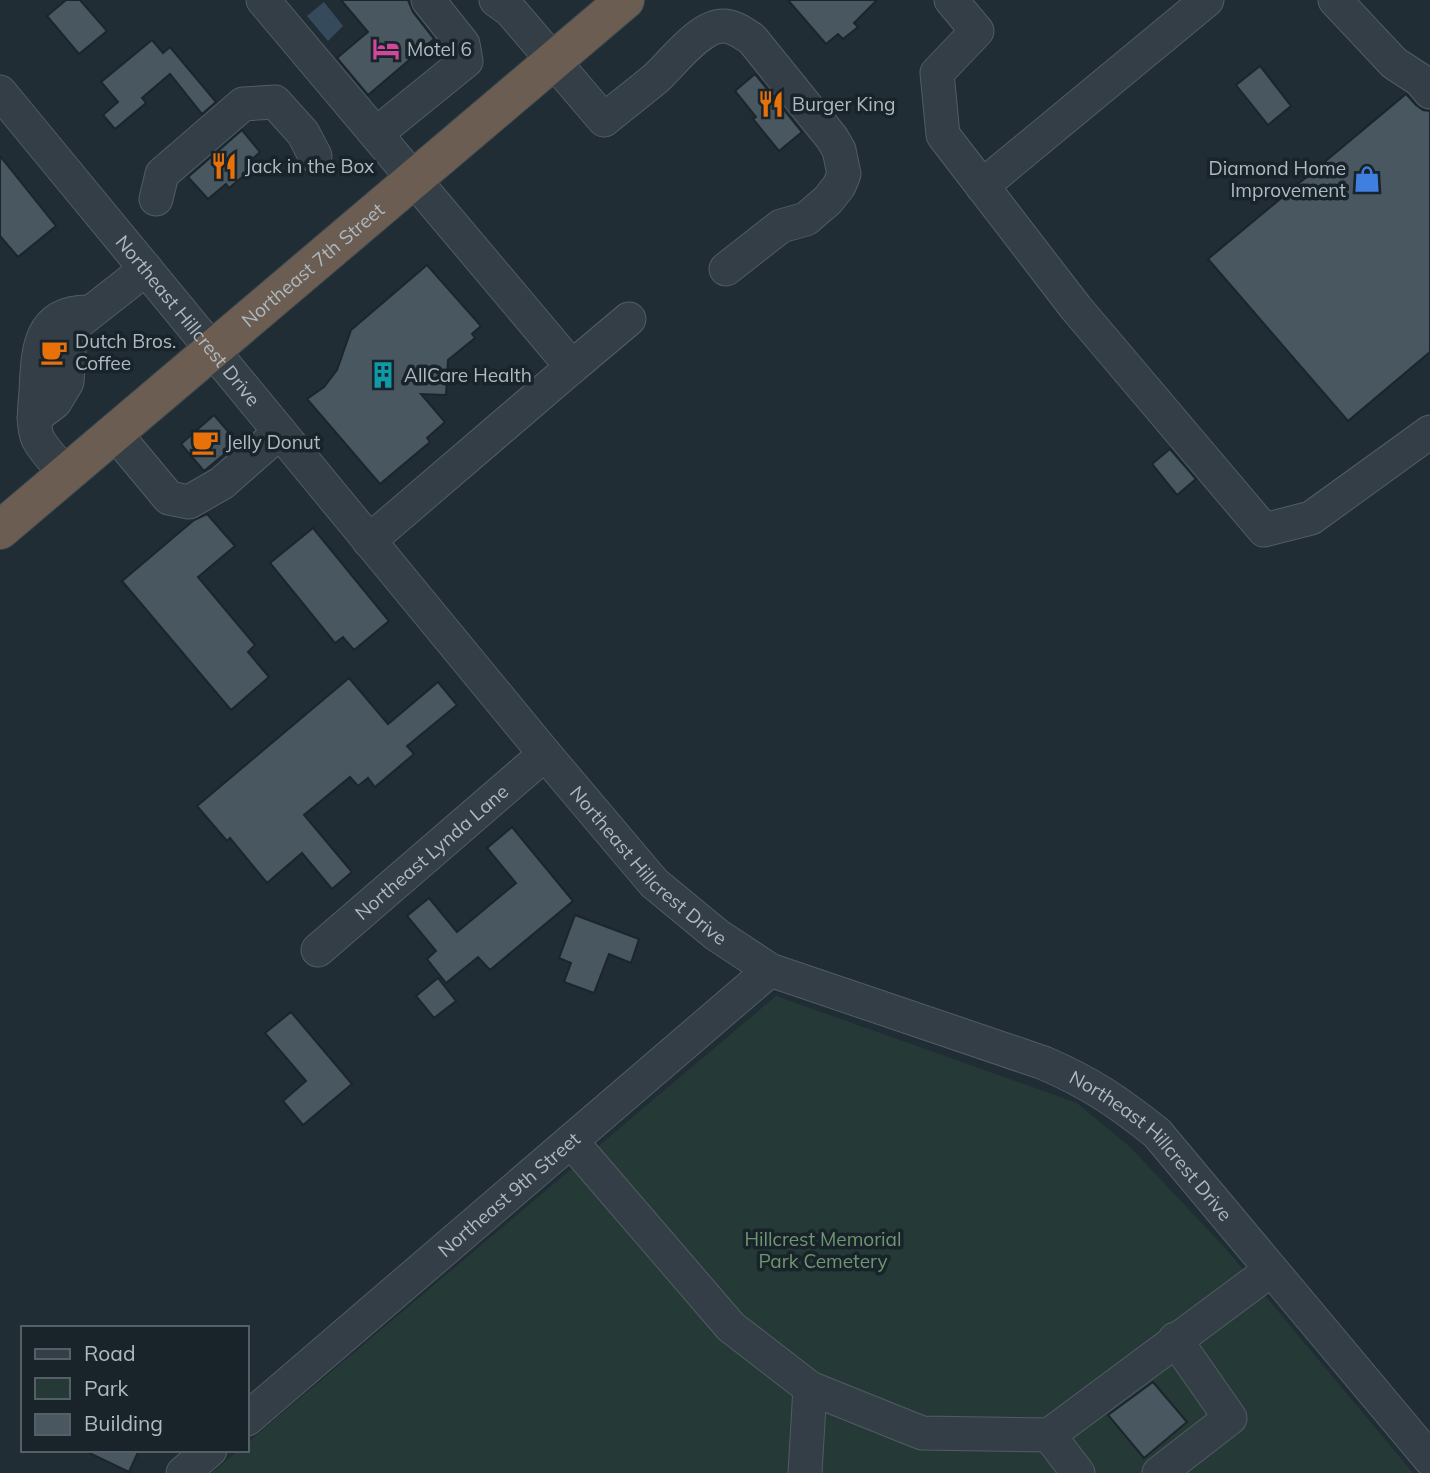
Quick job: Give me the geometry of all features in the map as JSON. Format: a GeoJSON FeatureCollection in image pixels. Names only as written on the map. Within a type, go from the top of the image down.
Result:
{"type":"FeatureCollection","features":[{"type":"Feature","properties":{"kind":"highway","name":"Northeast 7th Street"},"geometry":{"type":"LineString","coordinates":[[0,530],[625,0]]}},
{"type":"Feature","properties":{"kind":"street"},"geometry":{"type":"LineString","coordinates":[[263,0],[572,368]]}},
{"type":"Feature","properties":{"kind":"street"},"geometry":{"type":"LineString","coordinates":[[376,134],[466,61],[463,44],[428,0]]}},
{"type":"Feature","properties":{"kind":"street"},"geometry":{"type":"LineString","coordinates":[[496,0],[510,10],[604,120],[711,29],[721,26],[738,29],[752,39],[832,138],[839,150],[844,174],[828,200],[806,219],[782,226],[726,269]]}},
{"type":"Feature","properties":{"kind":"street"},"geometry":{"type":"LineString","coordinates":[[951,0],[977,31],[937,73],[943,135],[1076,308],[1264,530],[1311,518],[1430,432]]}},
{"type":"Feature","properties":{"kind":"street"},"geometry":{"type":"LineString","coordinates":[[1335,0],[1394,64],[1420,80],[1430,92]]}},
{"type":"Feature","properties":{"kind":"street"},"geometry":{"type":"LineString","coordinates":[[982,186],[1199,2]]}},
{"type":"Feature","properties":{"kind":"street","name":"Northeast Hillcrest Drive"},"geometry":{"type":"LineString","coordinates":[[0,92],[134,278],[212,350],[654,883],[717,935],[770,970],[1044,1063],[1107,1094],[1157,1133],[1430,1459]]}},
{"type":"Feature","properties":{"kind":"street"},"geometry":{"type":"LineString","coordinates":[[156,199],[162,174],[243,104],[275,102],[303,133],[315,156]]}},
{"type":"Feature","properties":{"kind":"street"},"geometry":{"type":"LineString","coordinates":[[34,418],[55,402],[67,382],[70,339],[76,324],[134,278]]}},
{"type":"Feature","properties":{"kind":"street"},"geometry":{"type":"LineString","coordinates":[[66,474],[38,440],[34,418],[38,358],[49,314],[60,298],[71,292],[134,278]]}},
{"type":"Feature","properties":{"kind":"street"},"geometry":{"type":"LineString","coordinates":[[43,335],[59,318],[74,312],[88,312]]}},
{"type":"Feature","properties":{"kind":"street"},"geometry":{"type":"LineString","coordinates":[[369,541],[629,319]]}},
{"type":"Feature","properties":{"kind":"street"},"geometry":{"type":"LineString","coordinates":[[114,432],[169,498],[189,502],[222,483],[280,432]]}},
{"type":"Feature","properties":{"kind":"street","name":"Northeast Lynda Lane"},"geometry":{"type":"LineString","coordinates":[[318,950],[545,754]]}},
{"type":"Feature","properties":{"kind":"street","name":"Northeast 9th Street"},"geometry":{"type":"LineString","coordinates":[[248,1418],[770,970]]}},
{"type":"Feature","properties":{"kind":"street"},"geometry":{"type":"LineString","coordinates":[[571,1141],[731,1326],[810,1388],[922,1433],[1049,1435],[1271,1270]]}},
{"type":"Feature","properties":{"kind":"street"},"geometry":{"type":"LineString","coordinates":[[1159,1473],[1230,1418],[1175,1339]]}},
{"type":"Feature","properties":{"kind":"street"},"geometry":{"type":"LineString","coordinates":[[805,1473],[810,1388]]}},
{"type":"Feature","properties":{"kind":"street"},"geometry":{"type":"LineString","coordinates":[[1049,1435],[1078,1473]]}},
{"type":"Feature","properties":{"kind":"street"},"geometry":{"type":"LineString","coordinates":[[183,1473],[208,1452]]}},
{"type":"Feature","properties":{"kind":"green space","name":"Hillcrest Memorial Park Cemetery"},"geometry":{"type":"Polygon","coordinates":[[[776,996],[1077,1103],[1130,1147],[1226,1249],[1413,1473],[212,1473],[237,1452],[248,1452],[248,1442],[776,996]]]}},
{"type":"Feature","properties":{"kind":"water"},"geometry":{"type":"Polygon","coordinates":[[[324,2],[343,26],[328,41],[307,16],[324,2]]]}},
{"type":"Feature","properties":{"kind":"building"},"geometry":{"type":"Polygon","coordinates":[[[66,0],[80,0],[107,31],[79,54],[47,16],[66,0]]]}},
{"type":"Feature","properties":{"kind":"building","name":"Motel 6"},"geometry":{"type":"Polygon","coordinates":[[[341,0],[408,0],[413,12],[434,39],[368,95],[337,58],[368,32],[341,0]]]}},
{"type":"Feature","properties":{"kind":"building"},"geometry":{"type":"Polygon","coordinates":[[[788,0],[877,0],[854,23],[858,27],[843,39],[838,34],[826,44],[788,0]]]}},
{"type":"Feature","properties":{"kind":"building"},"geometry":{"type":"Polygon","coordinates":[[[152,40],[163,53],[170,47],[216,102],[202,114],[170,74],[142,98],[146,103],[115,129],[103,115],[118,102],[101,82],[152,40]]]}},
{"type":"Feature","properties":{"kind":"building"},"geometry":{"type":"Polygon","coordinates":[[[1260,66],[1291,106],[1268,125],[1236,85],[1260,66]]]}},
{"type":"Feature","properties":{"kind":"building","name":"Burger King"},"geometry":{"type":"Polygon","coordinates":[[[755,74],[802,132],[779,151],[735,91],[755,74]]]}},
{"type":"Feature","properties":{"kind":"building","name":"Diamond Home Improvement"},"geometry":{"type":"Polygon","coordinates":[[[1406,94],[1423,110],[1430,111],[1430,352],[1348,421],[1208,259],[1406,94]]]}},
{"type":"Feature","properties":{"kind":"building","name":"Jack in the Box"},"geometry":{"type":"Polygon","coordinates":[[[242,130],[260,152],[248,163],[253,168],[229,188],[226,184],[208,199],[188,177],[242,130]]]}},
{"type":"Feature","properties":{"kind":"building"},"geometry":{"type":"Polygon","coordinates":[[[0,156],[56,226],[18,257],[0,236],[0,156]]]}},
{"type":"Feature","properties":{"kind":"building","name":"AllCare Health"},"geometry":{"type":"Polygon","coordinates":[[[427,265],[481,326],[472,334],[475,338],[448,360],[446,395],[421,394],[445,422],[427,438],[430,442],[380,484],[307,399],[324,387],[337,370],[351,330],[427,265]]]}},
{"type":"Feature","properties":{"kind":"building"},"geometry":{"type":"Polygon","coordinates":[[[214,415],[238,443],[204,471],[181,444],[214,415]]]}},
{"type":"Feature","properties":{"kind":"building"},"geometry":{"type":"Polygon","coordinates":[[[1170,449],[1196,479],[1177,495],[1152,464],[1170,449]]]}},
{"type":"Feature","properties":{"kind":"building"},"geometry":{"type":"Polygon","coordinates":[[[207,514],[235,546],[198,577],[255,645],[248,652],[269,677],[231,710],[122,581],[194,520],[207,514]]]}},
{"type":"Feature","properties":{"kind":"building"},"geometry":{"type":"Polygon","coordinates":[[[313,528],[389,621],[354,650],[343,637],[335,643],[270,563],[313,528]]]}},
{"type":"Feature","properties":{"kind":"building"},"geometry":{"type":"Polygon","coordinates":[[[349,678],[388,724],[438,682],[457,705],[407,746],[414,754],[375,787],[368,778],[358,786],[350,777],[304,815],[352,872],[332,889],[302,853],[267,883],[230,838],[227,841],[197,806],[349,678]]]}},
{"type":"Feature","properties":{"kind":"building"},"geometry":{"type":"Polygon","coordinates":[[[512,827],[573,901],[490,970],[478,957],[446,983],[427,959],[436,951],[407,916],[429,898],[457,932],[516,883],[487,848],[512,827]]]}},
{"type":"Feature","properties":{"kind":"building"},"geometry":{"type":"Polygon","coordinates":[[[575,915],[639,939],[631,963],[609,954],[594,993],[564,982],[571,963],[559,958],[575,915]]]}},
{"type":"Feature","properties":{"kind":"building"},"geometry":{"type":"Polygon","coordinates":[[[438,978],[456,1001],[434,1018],[416,996],[438,978]]]}},
{"type":"Feature","properties":{"kind":"building"},"geometry":{"type":"Polygon","coordinates":[[[291,1012],[352,1084],[303,1125],[283,1101],[306,1081],[265,1033],[291,1012]]]}},
{"type":"Feature","properties":{"kind":"building"},"geometry":{"type":"Polygon","coordinates":[[[1153,1382],[1187,1422],[1144,1458],[1108,1415],[1153,1382]]]}},
{"type":"Feature","properties":{"kind":"building"},"geometry":{"type":"Polygon","coordinates":[[[87,1452],[138,1452],[129,1472],[87,1452]]]}},
{"type":"Feature","properties":{"kind":"place","name":"Motel 6"},"geometry":{"type":"Point","coordinates":[386,49]}},
{"type":"Feature","properties":{"kind":"place","name":"Burger King"},"geometry":{"type":"Point","coordinates":[771,104]}},
{"type":"Feature","properties":{"kind":"place","name":"Jack in the Box"},"geometry":{"type":"Point","coordinates":[224,166]}},
{"type":"Feature","properties":{"kind":"place","name":"Diamond Home Improvement"},"geometry":{"type":"Point","coordinates":[1367,179]}},
{"type":"Feature","properties":{"kind":"place","name":"Dutch Bros. Coffee"},"geometry":{"type":"Point","coordinates":[54,352]}},
{"type":"Feature","properties":{"kind":"place","name":"AllCare Health"},"geometry":{"type":"Point","coordinates":[383,375]}},
{"type":"Feature","properties":{"kind":"place","name":"Jelly Donut"},"geometry":{"type":"Point","coordinates":[205,442]}}]}
